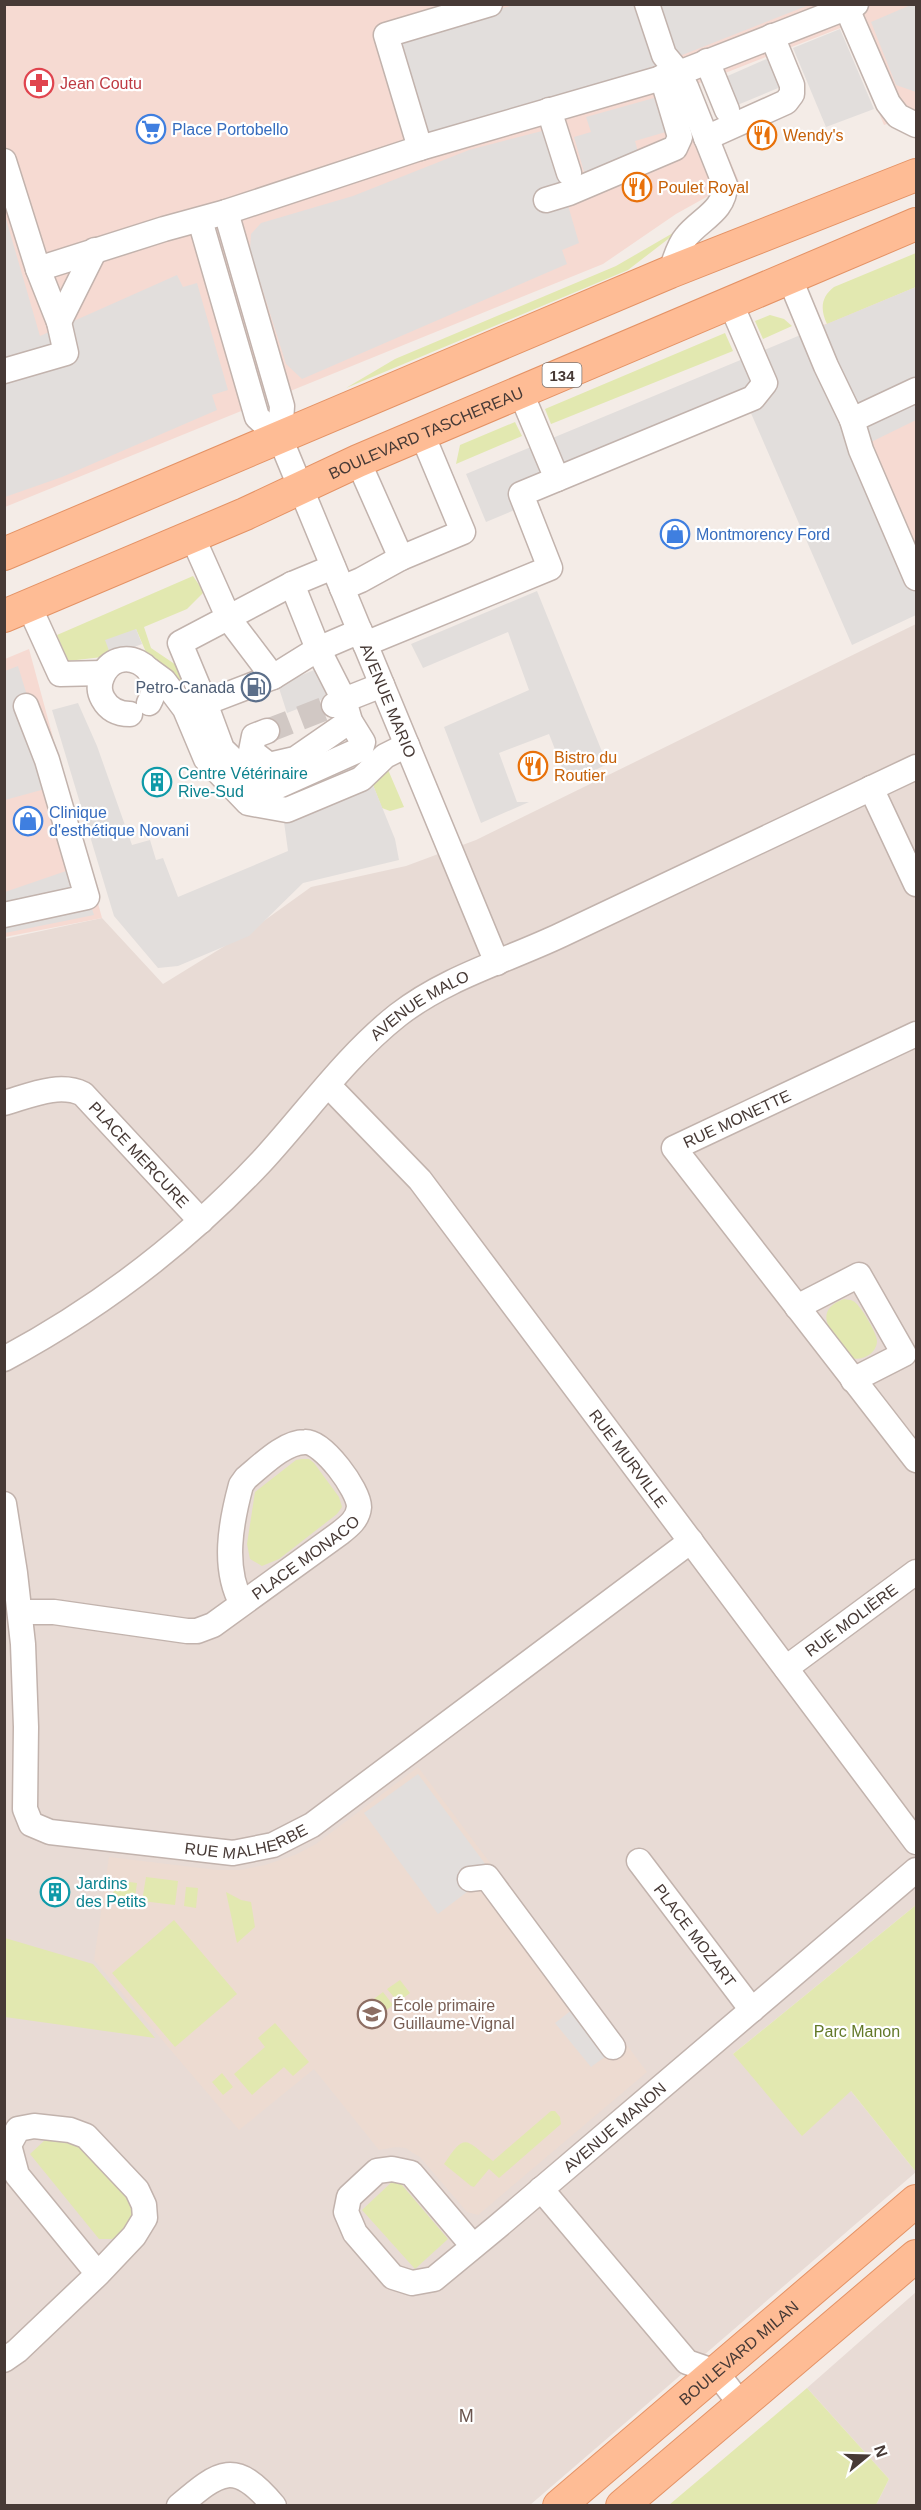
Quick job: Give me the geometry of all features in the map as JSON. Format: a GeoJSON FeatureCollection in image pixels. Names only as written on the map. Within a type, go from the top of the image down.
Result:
{"type":"FeatureCollection","features":[{"type":"Feature","properties":{"kind":"main road"},"geometry":{"type":"LineString","coordinates":[[4,554],[670,272],[916,175]]}},
{"type":"Feature","properties":{"kind":"main road","name":"BOULEVARD TASCHEREAU"},"geometry":{"type":"LineString","coordinates":[[17,611],[192,536],[358,461],[916,224]]}},
{"type":"Feature","properties":{"kind":"main road","name":"BOULEVARD MILAN"},"geometry":{"type":"LineString","coordinates":[[559,2505],[916,2201]]}},
{"type":"Feature","properties":{"kind":"main road"},"geometry":{"type":"LineString","coordinates":[[622,2505],[742,2406],[916,2256]]}},
{"type":"Feature","properties":{"kind":"street"},"geometry":{"type":"LineString","coordinates":[[420,147],[386,35],[490,4]]}},
{"type":"Feature","properties":{"kind":"street"},"geometry":{"type":"LineString","coordinates":[[546,200],[569,193],[675,148],[680,137],[670,75],[647,4]]}},
{"type":"Feature","properties":{"kind":"street"},"geometry":{"type":"LineString","coordinates":[[38,269],[226,212],[420,147],[670,75],[849,6],[888,103],[898,116],[916,125]]}},
{"type":"Feature","properties":{"kind":"street"},"geometry":{"type":"LineString","coordinates":[[706,138],[786,102],[792,94],[792,85],[772,36]]}},
{"type":"Feature","properties":{"kind":"street"},"geometry":{"type":"LineString","coordinates":[[707,62],[727,110]]}},
{"type":"Feature","properties":{"kind":"street"},"geometry":{"type":"LineString","coordinates":[[670,75],[706,138],[724,180],[724,196],[717,208],[684,238],[670,272]]}},
{"type":"Feature","properties":{"kind":"street"},"geometry":{"type":"LineString","coordinates":[[549,110],[569,173]]}},
{"type":"Feature","properties":{"kind":"street"},"geometry":{"type":"LineString","coordinates":[[4,161],[38,269],[59,322],[66,352],[4,371]]}},
{"type":"Feature","properties":{"kind":"street"},"geometry":{"type":"LineString","coordinates":[[226,212],[282,406],[280,438]]}},
{"type":"Feature","properties":{"kind":"street"},"geometry":{"type":"LineString","coordinates":[[200,220],[256,417],[280,438]]}},
{"type":"Feature","properties":{"kind":"street"},"geometry":{"type":"LineString","coordinates":[[59,322],[95,250]]}},
{"type":"Feature","properties":{"kind":"street"},"geometry":{"type":"LineString","coordinates":[[790,279],[826,366],[852,420],[861,450],[916,578]]}},
{"type":"Feature","properties":{"kind":"street"},"geometry":{"type":"LineString","coordinates":[[205,703],[273,677],[318,649],[363,637],[550,568],[521,494],[753,398],[765,383],[731,304]]}},
{"type":"Feature","properties":{"kind":"street"},"geometry":{"type":"LineString","coordinates":[[852,420],[916,390]]}},
{"type":"Feature","properties":{"kind":"street"},"geometry":{"type":"LineString","coordinates":[[521,393],[557,479]]}},
{"type":"Feature","properties":{"kind":"street"},"geometry":{"type":"LineString","coordinates":[[292,584],[343,709],[363,742],[361,749],[274,788],[259,785],[222,749],[180,643],[292,584],[338,577],[361,580],[400,558],[463,532],[422,434]]}},
{"type":"Feature","properties":{"kind":"street","name":"AVENUE MARIO"},"geometry":{"type":"LineString","coordinates":[[280,438],[496,963]]}},
{"type":"Feature","properties":{"kind":"street"},"geometry":{"type":"LineString","coordinates":[[358,461],[400,558]]}},
{"type":"Feature","properties":{"kind":"street"},"geometry":{"type":"LineString","coordinates":[[192,536],[229,619],[273,677]]}},
{"type":"Feature","properties":{"kind":"street"},"geometry":{"type":"LineString","coordinates":[[17,611],[60,674],[104,673]]}},
{"type":"Feature","properties":{"kind":"street"},"geometry":{"type":"LineString","coordinates":[[149,670],[155,687],[140,708],[113,710],[104,701],[100,686],[104,673],[114,662],[124,656],[136,660],[164,681],[185,709],[207,759],[248,803],[287,810],[361,779],[385,756],[407,745]]}},
{"type":"Feature","properties":{"kind":"street"},"geometry":{"type":"LineString","coordinates":[[222,749],[260,737],[252,751],[268,765],[295,759],[343,709],[382,685]]}},
{"type":"Feature","properties":{"kind":"street"},"geometry":{"type":"LineString","coordinates":[[4,915],[87,897],[47,760],[26,706]]}},
{"type":"Feature","properties":{"kind":"street","name":"AVENUE MALO"},"geometry":{"type":"LineString","coordinates":[[4,1359],[63,1325],[131,1279],[201,1221],[264,1158],[366,1044],[399,1014],[457,978],[536,947],[916,767]]}},
{"type":"Feature","properties":{"kind":"street"},"geometry":{"type":"LineString","coordinates":[[871,789],[916,884]]}},
{"type":"Feature","properties":{"kind":"street","name":"RUE MONETTE"},"geometry":{"type":"LineString","coordinates":[[916,1034],[674,1148],[916,1460]]}},
{"type":"Feature","properties":{"kind":"street","name":"RUE MURVILLE"},"geometry":{"type":"LineString","coordinates":[[328,1085],[420,1180],[916,1842]]}},
{"type":"Feature","properties":{"kind":"street","name":"PLACE MERCURE"},"geometry":{"type":"LineString","coordinates":[[4,1102],[54,1090],[74,1090],[82,1094],[201,1221]]}},
{"type":"Feature","properties":{"kind":"street"},"geometry":{"type":"LineString","coordinates":[[797,1307],[859,1275],[904,1354],[854,1380]]}},
{"type":"Feature","properties":{"kind":"street","name":"PLACE MONACO"},"geometry":{"type":"LineString","coordinates":[[20,1612],[54,1612],[197,1631],[213,1625],[242,1604],[340,1533],[357,1515],[359,1506],[353,1489],[325,1451],[316,1444],[307,1441],[288,1447],[246,1478],[242,1485],[235,1518],[230,1564],[231,1579],[242,1604]]}},
{"type":"Feature","properties":{"kind":"street","name":"RUE MALHERBE"},"geometry":{"type":"LineString","coordinates":[[4,1504],[20,1612],[25,1690],[25,1809],[31,1824],[38,1829],[65,1835],[233,1853],[273,1845],[312,1825],[690,1541]]}},
{"type":"Feature","properties":{"kind":"street","name":"RUE MOLIÈRE"},"geometry":{"type":"LineString","coordinates":[[786,1668],[916,1572]]}},
{"type":"Feature","properties":{"kind":"street","name":"PLACE MOZART"},"geometry":{"type":"LineString","coordinates":[[639,1861],[752,2010]]}},
{"type":"Feature","properties":{"kind":"street","name":"AVENUE MANON"},"geometry":{"type":"LineString","coordinates":[[473,2246],[916,1869]]}},
{"type":"Feature","properties":{"kind":"street"},"geometry":{"type":"LineString","coordinates":[[470,1879],[487,1877],[613,2047]]}},
{"type":"Feature","properties":{"kind":"street"},"geometry":{"type":"LineString","coordinates":[[4,2360],[17,2351],[98,2274],[134,2236],[145,2218],[144,2205],[137,2190],[86,2136],[70,2130],[34,2126],[18,2129],[9,2145],[17,2175],[98,2274]]}},
{"type":"Feature","properties":{"kind":"street"},"geometry":{"type":"LineString","coordinates":[[392,2169],[411,2173],[473,2246],[434,2279],[412,2283],[393,2277],[355,2233],[346,2212],[349,2198],[377,2171],[392,2169]]}},
{"type":"Feature","properties":{"kind":"street"},"geometry":{"type":"LineString","coordinates":[[541,2189],[687,2362],[716,2372],[742,2406]]}},
{"type":"Feature","properties":{"kind":"street"},"geometry":{"type":"LineString","coordinates":[[178,2505],[215,2478],[232,2474],[250,2480],[274,2505]]}},
{"type":"Feature","properties":{"kind":"shaded area"},"geometry":{"type":"Polygon","coordinates":[[[913,4],[916,5],[916,92],[896,85],[871,22],[913,4]]]}},
{"type":"Feature","properties":{"kind":"shaded area"},"geometry":{"type":"Polygon","coordinates":[[[5,5],[916,5],[916,114],[884,125],[843,27],[697,84],[740,184],[719,190],[676,214],[603,264],[5,507],[5,5]]]}},
{"type":"Feature","properties":{"kind":"shaded area"},"geometry":{"type":"Polygon","coordinates":[[[513,5],[809,5],[657,65],[577,92],[428,132],[398,39],[513,5]]]}},
{"type":"Feature","properties":{"kind":"shaded area"},"geometry":{"type":"Polygon","coordinates":[[[840,29],[874,109],[826,127],[793,48],[840,29]]]}},
{"type":"Feature","properties":{"kind":"shaded area"},"geometry":{"type":"Polygon","coordinates":[[[771,57],[783,86],[735,106],[723,78],[771,57]]]}},
{"type":"Feature","properties":{"kind":"shaded area"},"geometry":{"type":"Polygon","coordinates":[[[654,98],[659,113],[663,111],[669,131],[635,141],[639,156],[584,172],[574,137],[591,132],[586,117],[654,98]]]}},
{"type":"Feature","properties":{"kind":"shaded area"},"geometry":{"type":"Polygon","coordinates":[[[546,130],[579,243],[562,250],[567,264],[302,379],[286,364],[250,250],[251,234],[261,223],[353,196],[469,150],[546,130]]]}},
{"type":"Feature","properties":{"kind":"shaded area"},"geometry":{"type":"Polygon","coordinates":[[[4,212],[40,336],[177,275],[183,287],[197,283],[228,390],[212,395],[217,410],[62,477],[5,497],[4,212]]]}},
{"type":"Feature","properties":{"kind":"shaded area"},"geometry":{"type":"Polygon","coordinates":[[[916,287],[916,596],[806,332],[916,287]]]}},
{"type":"Feature","properties":{"kind":"shaded area"},"geometry":{"type":"Polygon","coordinates":[[[916,287],[916,420],[867,444],[916,549],[916,615],[852,645],[750,411],[486,522],[466,474],[916,287]]]}},
{"type":"Feature","properties":{"kind":"shaded area"},"geometry":{"type":"Polygon","coordinates":[[[537,591],[607,764],[578,779],[567,780],[549,734],[499,753],[517,802],[529,802],[481,823],[444,727],[529,690],[508,632],[423,668],[411,644],[537,591]]]}},
{"type":"Feature","properties":{"kind":"shaded area"},"geometry":{"type":"Polygon","coordinates":[[[916,624],[916,1905],[733,2054],[851,2091],[916,2172],[530,2505],[5,2505],[4,939],[102,918],[163,984],[254,928],[311,887],[406,866],[476,840],[916,624]]]}},
{"type":"Feature","properties":{"kind":"shaded area"},"geometry":{"type":"Polygon","coordinates":[[[136,629],[142,644],[111,656],[105,640],[136,629]]]}},
{"type":"Feature","properties":{"kind":"shaded area"},"geometry":{"type":"Polygon","coordinates":[[[29,649],[102,918],[5,937],[5,659],[29,649]]]}},
{"type":"Feature","properties":{"kind":"shaded area"},"geometry":{"type":"Polygon","coordinates":[[[18,666],[94,915],[5,933],[5,892],[69,870],[45,789],[5,800],[5,671],[18,666]]]}},
{"type":"Feature","properties":{"kind":"shaded area"},"geometry":{"type":"Polygon","coordinates":[[[319,668],[331,696],[287,713],[278,685],[319,668]]]}},
{"type":"Feature","properties":{"kind":"shaded area"},"geometry":{"type":"Polygon","coordinates":[[[78,703],[97,746],[132,845],[150,840],[156,860],[163,858],[178,897],[288,851],[280,793],[351,760],[355,768],[371,780],[395,839],[399,860],[303,883],[249,936],[178,966],[158,968],[114,916],[52,710],[78,703]]]}},
{"type":"Feature","properties":{"kind":"shaded area","name":"École primaire Guillaume-Vignal"},"geometry":{"type":"Polygon","coordinates":[[[418,1767],[647,2072],[478,2215],[467,2212],[420,2157],[406,2148],[379,2150],[314,2069],[239,2130],[94,1960],[109,1857],[217,1870],[240,1870],[265,1865],[295,1855],[316,1844],[418,1767]]]}},
{"type":"Feature","properties":{"kind":"shaded area"},"geometry":{"type":"Polygon","coordinates":[[[418,1774],[492,1873],[438,1914],[364,1813],[418,1774]]]}},
{"type":"Feature","properties":{"kind":"shaded area"},"geometry":{"type":"Polygon","coordinates":[[[586,1999],[621,2045],[591,2067],[555,2023],[586,1999]]]}},
{"type":"Feature","properties":{"kind":"shaded area"},"geometry":{"type":"Polygon","coordinates":[[[916,2292],[916,2505],[876,2505],[889,2479],[807,2388],[916,2292]]]}},
{"type":"Feature","properties":{"kind":"green space"},"geometry":{"type":"Polygon","coordinates":[[[685,226],[628,270],[346,388],[395,359],[616,266],[685,226]]]}},
{"type":"Feature","properties":{"kind":"green space"},"geometry":{"type":"Polygon","coordinates":[[[916,253],[916,287],[827,324],[823,304],[826,295],[834,287],[916,253]]]}},
{"type":"Feature","properties":{"kind":"green space"},"geometry":{"type":"Polygon","coordinates":[[[770,315],[784,319],[792,326],[763,339],[755,321],[770,315]]]}},
{"type":"Feature","properties":{"kind":"green space"},"geometry":{"type":"Polygon","coordinates":[[[725,333],[733,351],[551,424],[545,409],[725,333]]]}},
{"type":"Feature","properties":{"kind":"green space"},"geometry":{"type":"Polygon","coordinates":[[[515,422],[522,436],[456,464],[460,445],[515,422]]]}},
{"type":"Feature","properties":{"kind":"green space"},"geometry":{"type":"Polygon","coordinates":[[[193,576],[204,592],[187,609],[144,627],[151,648],[179,667],[214,752],[152,666],[136,629],[111,656],[68,661],[57,635],[193,576]]]}},
{"type":"Feature","properties":{"kind":"green space"},"geometry":{"type":"Polygon","coordinates":[[[386,765],[404,807],[390,811],[382,808],[371,780],[386,765]]]}},
{"type":"Feature","properties":{"kind":"green space"},"geometry":{"type":"Polygon","coordinates":[[[844,1299],[852,1300],[860,1307],[876,1337],[877,1343],[874,1350],[863,1358],[849,1357],[828,1326],[826,1318],[828,1311],[833,1304],[844,1299]]]}},
{"type":"Feature","properties":{"kind":"green space"},"geometry":{"type":"Polygon","coordinates":[[[309,1459],[314,1463],[339,1497],[342,1507],[337,1514],[279,1559],[262,1566],[250,1559],[247,1544],[255,1492],[296,1460],[309,1459]]]}},
{"type":"Feature","properties":{"kind":"green space"},"geometry":{"type":"Polygon","coordinates":[[[146,1877],[178,1881],[175,1905],[142,1901],[146,1877]]]}},
{"type":"Feature","properties":{"kind":"green space"},"geometry":{"type":"Polygon","coordinates":[[[115,1880],[137,1883],[134,1905],[112,1903],[115,1880]]]}},
{"type":"Feature","properties":{"kind":"green space"},"geometry":{"type":"Polygon","coordinates":[[[186,1887],[198,1888],[196,1908],[184,1906],[186,1887]]]}},
{"type":"Feature","properties":{"kind":"green space"},"geometry":{"type":"Polygon","coordinates":[[[226,1892],[241,1900],[251,1902],[255,1927],[237,1943],[226,1892]]]}},
{"type":"Feature","properties":{"kind":"green space","name":"Parc Manon"},"geometry":{"type":"Polygon","coordinates":[[[916,1905],[916,2172],[851,2091],[802,2136],[733,2054],[916,1905]]]}},
{"type":"Feature","properties":{"kind":"green space"},"geometry":{"type":"Polygon","coordinates":[[[174,1920],[237,1994],[175,2047],[112,1973],[174,1920]]]}},
{"type":"Feature","properties":{"kind":"green space"},"geometry":{"type":"Polygon","coordinates":[[[5,1938],[93,1964],[155,2038],[5,2017],[5,1938]]]}},
{"type":"Feature","properties":{"kind":"green space"},"geometry":{"type":"Polygon","coordinates":[[[400,1980],[410,1993],[398,2002],[387,1989],[400,1980]]]}},
{"type":"Feature","properties":{"kind":"green space"},"geometry":{"type":"Polygon","coordinates":[[[383,1992],[393,2005],[380,2015],[370,2002],[383,1992]]]}},
{"type":"Feature","properties":{"kind":"green space"},"geometry":{"type":"Polygon","coordinates":[[[275,2023],[309,2062],[293,2076],[284,2067],[252,2095],[234,2074],[265,2047],[258,2038],[275,2023]]]}},
{"type":"Feature","properties":{"kind":"green space"},"geometry":{"type":"Polygon","coordinates":[[[222,2073],[233,2087],[223,2095],[212,2082],[222,2073]]]}},
{"type":"Feature","properties":{"kind":"green space"},"geometry":{"type":"Polygon","coordinates":[[[551,2111],[555,2111],[560,2117],[561,2124],[499,2178],[489,2169],[474,2187],[444,2164],[457,2147],[466,2142],[493,2161],[551,2111]]]}},
{"type":"Feature","properties":{"kind":"green space"},"geometry":{"type":"Polygon","coordinates":[[[45,2140],[66,2141],[84,2147],[130,2192],[134,2209],[128,2229],[112,2239],[99,2239],[30,2154],[45,2140]]]}},
{"type":"Feature","properties":{"kind":"green space"},"geometry":{"type":"Polygon","coordinates":[[[396,2178],[448,2239],[415,2269],[362,2210],[396,2178]]]}},
{"type":"Feature","properties":{"kind":"green space"},"geometry":{"type":"Polygon","coordinates":[[[807,2388],[889,2479],[876,2505],[669,2505],[807,2388]]]}},
{"type":"Feature","properties":{"kind":"tunnel"},"geometry":{"type":"LineString","coordinates":[[267,731],[334,705]]}},
{"type":"Feature","properties":{"kind":"place","name":"Jean Coutu"},"geometry":{"type":"Point","coordinates":[39,83]}},
{"type":"Feature","properties":{"kind":"place","name":"Place Portobello"},"geometry":{"type":"Point","coordinates":[151,129]}},
{"type":"Feature","properties":{"kind":"place","name":"Wendy's"},"geometry":{"type":"Point","coordinates":[762,135]}},
{"type":"Feature","properties":{"kind":"place","name":"Poulet Royal"},"geometry":{"type":"Point","coordinates":[637,187]}},
{"type":"Feature","properties":{"kind":"place","name":"Montmorency Ford"},"geometry":{"type":"Point","coordinates":[675,534]}},
{"type":"Feature","properties":{"kind":"place","name":"Petro-Canada"},"geometry":{"type":"Point","coordinates":[256,687]}},
{"type":"Feature","properties":{"kind":"place","name":"Bistro du Routier"},"geometry":{"type":"Point","coordinates":[533,766]}},
{"type":"Feature","properties":{"kind":"place","name":"Centre Vétérinaire Rive-Sud"},"geometry":{"type":"Point","coordinates":[157,782]}},
{"type":"Feature","properties":{"kind":"place","name":"Clinique d'esthétique Novani"},"geometry":{"type":"Point","coordinates":[28,821]}},
{"type":"Feature","properties":{"kind":"place","name":"Jardins des Petits"},"geometry":{"type":"Point","coordinates":[55,1892]}},
{"type":"Feature","properties":{"kind":"place","name":"École primaire Guillaume-Vignal"},"geometry":{"type":"Point","coordinates":[372,2014]}},
{"type":"Feature","properties":{"kind":"district","name":"M"},"geometry":{"type":"Point","coordinates":[467,2416]}}]}
